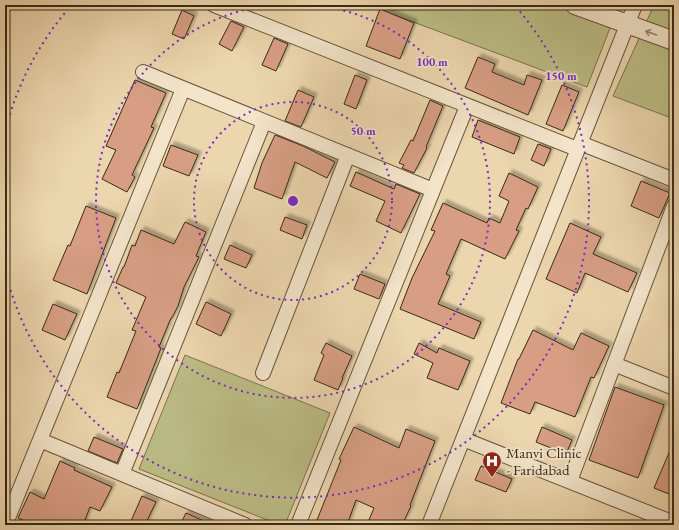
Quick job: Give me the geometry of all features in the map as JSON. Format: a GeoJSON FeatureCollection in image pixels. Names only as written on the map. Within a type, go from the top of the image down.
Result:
{"type":"FeatureCollection","features":[{"type":"Feature","properties":{"kind":"street"},"geometry":{"type":"LineString","coordinates":[[214,5],[467,106],[674,180]]}},
{"type":"Feature","properties":{"kind":"street"},"geometry":{"type":"LineString","coordinates":[[575,5],[674,41]]}},
{"type":"Feature","properties":{"kind":"street"},"geometry":{"type":"LineString","coordinates":[[429,525],[635,5]]}},
{"type":"Feature","properties":{"kind":"street"},"geometry":{"type":"LineString","coordinates":[[142,72],[433,190]]}},
{"type":"Feature","properties":{"kind":"street"},"geometry":{"type":"LineString","coordinates":[[7,524],[183,88]]}},
{"type":"Feature","properties":{"kind":"street"},"geometry":{"type":"LineString","coordinates":[[298,525],[467,106]]}},
{"type":"Feature","properties":{"kind":"street"},"geometry":{"type":"LineString","coordinates":[[122,474],[264,122]]}},
{"type":"Feature","properties":{"kind":"street"},"geometry":{"type":"LineString","coordinates":[[263,373],[348,155]]}},
{"type":"Feature","properties":{"kind":"street"},"geometry":{"type":"LineString","coordinates":[[570,482],[674,206]]}},
{"type":"Feature","properties":{"kind":"street"},"geometry":{"type":"LineString","coordinates":[[614,364],[674,388]]}},
{"type":"Feature","properties":{"kind":"street"},"geometry":{"type":"LineString","coordinates":[[463,439],[674,523]]}},
{"type":"Feature","properties":{"kind":"street"},"geometry":{"type":"LineString","coordinates":[[40,440],[245,525]]}},
{"type":"Feature","properties":{"kind":"green space"},"geometry":{"type":"Polygon","coordinates":[[[368,5],[619,5],[587,87],[368,5]]]}},
{"type":"Feature","properties":{"kind":"green space"},"geometry":{"type":"Polygon","coordinates":[[[654,5],[669,5],[674,7],[674,119],[613,96],[654,5]]]}},
{"type":"Feature","properties":{"kind":"green space"},"geometry":{"type":"Polygon","coordinates":[[[185,355],[330,413],[285,525],[280,525],[139,469],[185,355]]]}},
{"type":"Feature","properties":{"kind":"building"},"geometry":{"type":"Polygon","coordinates":[[[380,9],[414,23],[400,59],[366,46],[380,9]]]}},
{"type":"Feature","properties":{"kind":"building"},"geometry":{"type":"Polygon","coordinates":[[[182,10],[194,16],[184,39],[172,34],[182,10]]]}},
{"type":"Feature","properties":{"kind":"building"},"geometry":{"type":"Polygon","coordinates":[[[231,21],[244,27],[232,51],[219,44],[231,21]]]}},
{"type":"Feature","properties":{"kind":"building"},"geometry":{"type":"Polygon","coordinates":[[[274,38],[288,44],[276,71],[262,65],[274,38]]]}},
{"type":"Feature","properties":{"kind":"building"},"geometry":{"type":"Polygon","coordinates":[[[478,57],[495,64],[492,72],[524,85],[527,75],[542,80],[528,115],[465,88],[478,57]]]}},
{"type":"Feature","properties":{"kind":"building"},"geometry":{"type":"Polygon","coordinates":[[[355,75],[367,80],[356,109],[344,104],[355,75]]]}},
{"type":"Feature","properties":{"kind":"building"},"geometry":{"type":"Polygon","coordinates":[[[135,80],[166,93],[151,127],[154,128],[132,175],[135,177],[127,192],[102,179],[116,150],[106,146],[135,80]]]}},
{"type":"Feature","properties":{"kind":"building"},"geometry":{"type":"Polygon","coordinates":[[[562,85],[579,92],[563,131],[546,124],[562,85]]]}},
{"type":"Feature","properties":{"kind":"building"},"geometry":{"type":"Polygon","coordinates":[[[298,90],[314,97],[301,127],[285,121],[298,90]]]}},
{"type":"Feature","properties":{"kind":"building"},"geometry":{"type":"Polygon","coordinates":[[[430,100],[443,106],[426,147],[427,148],[414,173],[402,168],[404,165],[399,163],[411,140],[413,141],[430,100]]]}},
{"type":"Feature","properties":{"kind":"building"},"geometry":{"type":"Polygon","coordinates":[[[478,120],[520,137],[514,154],[472,137],[478,120]]]}},
{"type":"Feature","properties":{"kind":"building"},"geometry":{"type":"Polygon","coordinates":[[[275,135],[303,146],[335,162],[327,178],[295,162],[282,199],[254,188],[262,163],[275,135]]]}},
{"type":"Feature","properties":{"kind":"building"},"geometry":{"type":"Polygon","coordinates":[[[538,144],[551,149],[544,166],[531,160],[538,144]]]}},
{"type":"Feature","properties":{"kind":"building"},"geometry":{"type":"Polygon","coordinates":[[[171,145],[198,155],[189,176],[163,166],[171,145]]]}},
{"type":"Feature","properties":{"kind":"building"},"geometry":{"type":"Polygon","coordinates":[[[356,172],[394,189],[396,184],[420,194],[401,233],[376,221],[385,201],[350,186],[356,172]]]}},
{"type":"Feature","properties":{"kind":"building"},"geometry":{"type":"Polygon","coordinates":[[[509,173],[538,187],[528,209],[526,208],[516,230],[519,231],[505,259],[461,239],[446,274],[450,276],[438,304],[481,322],[474,339],[400,309],[412,278],[435,231],[431,230],[443,203],[487,223],[489,218],[500,223],[509,201],[499,196],[509,173]]]}},
{"type":"Feature","properties":{"kind":"building"},"geometry":{"type":"Polygon","coordinates":[[[641,181],[670,193],[659,218],[631,206],[641,181]]]}},
{"type":"Feature","properties":{"kind":"building"},"geometry":{"type":"Polygon","coordinates":[[[86,206],[116,218],[87,294],[53,280],[68,245],[70,246],[86,206]]]}},
{"type":"Feature","properties":{"kind":"building"},"geometry":{"type":"Polygon","coordinates":[[[285,217],[307,225],[302,239],[280,230],[285,217]]]}},
{"type":"Feature","properties":{"kind":"building"},"geometry":{"type":"Polygon","coordinates":[[[185,222],[206,232],[196,256],[199,257],[184,287],[178,306],[171,318],[159,347],[161,348],[137,409],[107,397],[117,372],[119,373],[136,331],[132,330],[146,297],[116,283],[132,245],[135,246],[141,230],[174,244],[185,222]]]}},
{"type":"Feature","properties":{"kind":"building"},"geometry":{"type":"Polygon","coordinates":[[[570,223],[601,237],[593,254],[637,273],[628,292],[585,273],[577,293],[546,279],[570,223]]]}},
{"type":"Feature","properties":{"kind":"building"},"geometry":{"type":"Polygon","coordinates":[[[230,245],[252,255],[246,268],[224,259],[230,245]]]}},
{"type":"Feature","properties":{"kind":"building"},"geometry":{"type":"Polygon","coordinates":[[[360,274],[385,284],[379,299],[354,289],[360,274]]]}},
{"type":"Feature","properties":{"kind":"building"},"geometry":{"type":"Polygon","coordinates":[[[206,302],[231,314],[221,336],[196,324],[206,302]]]}},
{"type":"Feature","properties":{"kind":"building"},"geometry":{"type":"Polygon","coordinates":[[[53,304],[77,314],[65,340],[42,330],[53,304]]]}},
{"type":"Feature","properties":{"kind":"building"},"geometry":{"type":"Polygon","coordinates":[[[533,330],[573,350],[581,333],[609,346],[594,378],[591,377],[575,417],[535,402],[530,414],[501,403],[518,359],[533,330]]]}},
{"type":"Feature","properties":{"kind":"building"},"geometry":{"type":"Polygon","coordinates":[[[326,343],[352,356],[338,390],[314,380],[324,355],[321,353],[326,343]]]}},
{"type":"Feature","properties":{"kind":"building"},"geometry":{"type":"Polygon","coordinates":[[[419,343],[437,353],[439,348],[470,361],[458,390],[427,378],[433,363],[414,354],[419,343]]]}},
{"type":"Feature","properties":{"kind":"building"},"geometry":{"type":"Polygon","coordinates":[[[615,387],[664,405],[638,478],[589,460],[615,387]]]}},
{"type":"Feature","properties":{"kind":"building"},"geometry":{"type":"Polygon","coordinates":[[[354,427],[399,448],[406,429],[435,441],[410,505],[411,506],[401,525],[375,525],[368,522],[374,508],[356,500],[347,525],[315,525],[341,460],[339,459],[354,427]]]}},
{"type":"Feature","properties":{"kind":"building"},"geometry":{"type":"Polygon","coordinates":[[[542,427],[572,440],[566,454],[536,442],[542,427]]]}},
{"type":"Feature","properties":{"kind":"building"},"geometry":{"type":"Polygon","coordinates":[[[94,437],[123,449],[117,463],[88,451],[94,437]]]}},
{"type":"Feature","properties":{"kind":"building"},"geometry":{"type":"Polygon","coordinates":[[[674,441],[674,496],[654,488],[674,441]]]}},
{"type":"Feature","properties":{"kind":"building"},"geometry":{"type":"Polygon","coordinates":[[[60,461],[75,468],[74,470],[112,487],[100,511],[90,507],[83,525],[34,525],[18,518],[30,492],[44,499],[60,461]]]}},
{"type":"Feature","properties":{"kind":"building"},"geometry":{"type":"Polygon","coordinates":[[[481,466],[512,479],[506,492],[475,480],[481,466]]]}},
{"type":"Feature","properties":{"kind":"building"},"geometry":{"type":"Polygon","coordinates":[[[142,496],[156,502],[145,525],[131,521],[142,496]]]}},
{"type":"Feature","properties":{"kind":"building"},"geometry":{"type":"Polygon","coordinates":[[[186,513],[213,525],[180,525],[186,513]]]}},
{"type":"Feature","properties":{"kind":"place","name":"Manvi Clinic - Faridabad"},"geometry":{"type":"Point","coordinates":[492,478]}}]}
